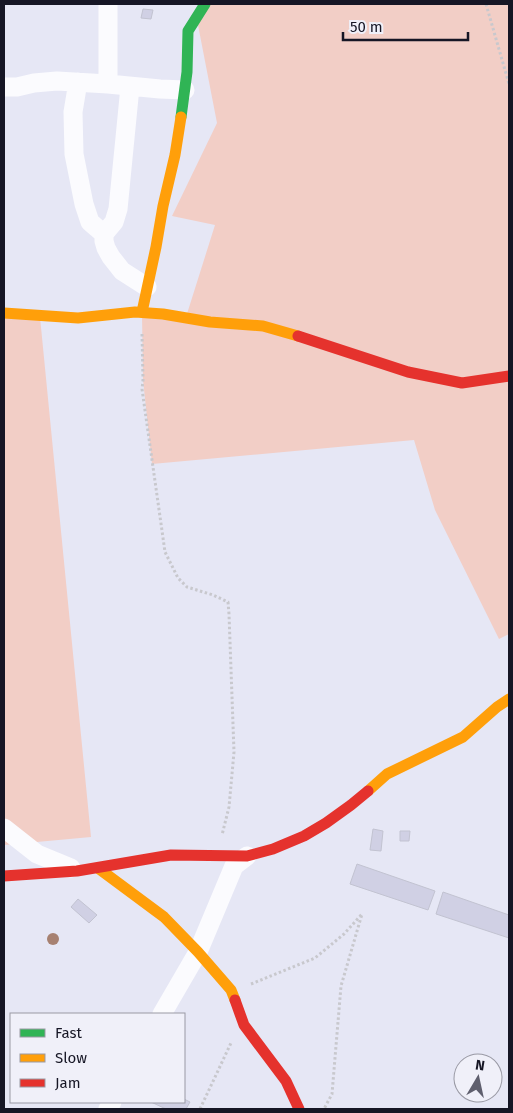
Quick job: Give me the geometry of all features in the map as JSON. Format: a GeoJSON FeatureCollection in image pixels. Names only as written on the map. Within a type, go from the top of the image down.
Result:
{"type":"FeatureCollection","features":[{"type":"Feature","properties":{"kind":"street"},"geometry":{"type":"LineString","coordinates":[[108,4],[108,84]]}},
{"type":"Feature","properties":{"kind":"street"},"geometry":{"type":"LineString","coordinates":[[142,312],[175,155],[187,72],[188,32],[205,4]]}},
{"type":"Feature","properties":{"kind":"street"},"geometry":{"type":"LineString","coordinates":[[4,87],[57,81],[185,90]]}},
{"type":"Feature","properties":{"kind":"street"},"geometry":{"type":"LineString","coordinates":[[78,82],[72,112],[74,154],[84,204],[90,222],[104,234]]}},
{"type":"Feature","properties":{"kind":"street"},"geometry":{"type":"LineString","coordinates":[[130,87],[118,209],[114,222],[104,234],[104,241],[116,264],[147,288]]}},
{"type":"Feature","properties":{"kind":"street"},"geometry":{"type":"LineString","coordinates":[[4,313],[78,318],[142,312],[210,322],[264,326],[408,372],[462,383],[509,376]]}},
{"type":"Feature","properties":{"kind":"street"},"geometry":{"type":"LineString","coordinates":[[4,876],[98,868],[171,854],[247,856],[273,850],[304,836],[326,823],[351,805],[386,774],[463,737],[509,699]]}},
{"type":"Feature","properties":{"kind":"street"},"geometry":{"type":"LineString","coordinates":[[4,828],[37,854],[77,870]]}},
{"type":"Feature","properties":{"kind":"street"},"geometry":{"type":"LineString","coordinates":[[163,1013],[198,952],[234,866],[247,856]]}},
{"type":"Feature","properties":{"kind":"street"},"geometry":{"type":"LineString","coordinates":[[98,868],[164,917],[231,990],[244,1026],[286,1081],[299,1109]]}},
{"type":"Feature","properties":{"kind":"path"},"geometry":{"type":"LineString","coordinates":[[486,4],[509,84]]}},
{"type":"Feature","properties":{"kind":"path"},"geometry":{"type":"LineString","coordinates":[[142,312],[142,389],[165,552],[178,578],[188,587],[228,602],[234,752],[229,807],[217,855]]}},
{"type":"Feature","properties":{"kind":"path"},"geometry":{"type":"LineString","coordinates":[[231,990],[265,979],[315,958],[344,934],[362,914],[341,986],[332,1094],[324,1109]]}},
{"type":"Feature","properties":{"kind":"path"},"geometry":{"type":"LineString","coordinates":[[200,1109],[231,1042]]}},
{"type":"Feature","properties":{"kind":"shaded area"},"geometry":{"type":"Polygon","coordinates":[[[202,4],[509,4],[509,634],[499,639],[435,510],[414,440],[152,464],[143,380],[142,314],[186,317],[215,225],[172,216],[217,123],[198,25],[202,4]]]}},
{"type":"Feature","properties":{"kind":"shaded area"},"geometry":{"type":"Polygon","coordinates":[[[4,314],[40,317],[91,837],[4,845],[4,314]]]}},
{"type":"Feature","properties":{"kind":"building"},"geometry":{"type":"Polygon","coordinates":[[[143,9],[153,10],[151,19],[141,18],[143,9]]]}},
{"type":"Feature","properties":{"kind":"building"},"geometry":{"type":"Polygon","coordinates":[[[373,829],[383,831],[381,851],[370,850],[373,829]]]}},
{"type":"Feature","properties":{"kind":"building"},"geometry":{"type":"Polygon","coordinates":[[[400,831],[410,831],[409,841],[400,841],[400,831]]]}},
{"type":"Feature","properties":{"kind":"building"},"geometry":{"type":"Polygon","coordinates":[[[357,864],[435,891],[428,910],[350,884],[357,864]]]}},
{"type":"Feature","properties":{"kind":"building"},"geometry":{"type":"Polygon","coordinates":[[[443,892],[509,915],[509,938],[436,914],[443,892]]]}},
{"type":"Feature","properties":{"kind":"building"},"geometry":{"type":"Polygon","coordinates":[[[78,899],[97,915],[89,923],[71,907],[78,899]]]}},
{"type":"Feature","properties":{"kind":"building"},"geometry":{"type":"Polygon","coordinates":[[[185,1100],[190,1102],[186,1109],[166,1109],[153,1103],[185,1103],[185,1100]]]}},
{"type":"Feature","properties":{"kind":"traffic: fast"},"geometry":{"type":"LineString","coordinates":[[181,117],[187,72],[188,31],[205,4]]}},
{"type":"Feature","properties":{"kind":"traffic: slow"},"geometry":{"type":"LineString","coordinates":[[142,312],[175,155],[181,117]]}},
{"type":"Feature","properties":{"kind":"traffic: slow"},"geometry":{"type":"LineString","coordinates":[[4,313],[78,318],[135,312],[163,314],[210,322],[263,326],[298,336]]}},
{"type":"Feature","properties":{"kind":"traffic: slow"},"geometry":{"type":"LineString","coordinates":[[368,791],[387,774],[463,737],[509,699]]}},
{"type":"Feature","properties":{"kind":"traffic: slow"},"geometry":{"type":"LineString","coordinates":[[98,868],[164,917],[231,990],[235,1000]]}},
{"type":"Feature","properties":{"kind":"traffic: jam"},"geometry":{"type":"LineString","coordinates":[[298,336],[408,372],[462,383],[509,376]]}},
{"type":"Feature","properties":{"kind":"traffic: jam"},"geometry":{"type":"LineString","coordinates":[[4,876],[77,871],[171,855],[247,856],[273,849],[304,836],[326,823],[368,791]]}},
{"type":"Feature","properties":{"kind":"traffic: jam"},"geometry":{"type":"LineString","coordinates":[[235,1000],[244,1025],[286,1081],[299,1109]]}}]}
